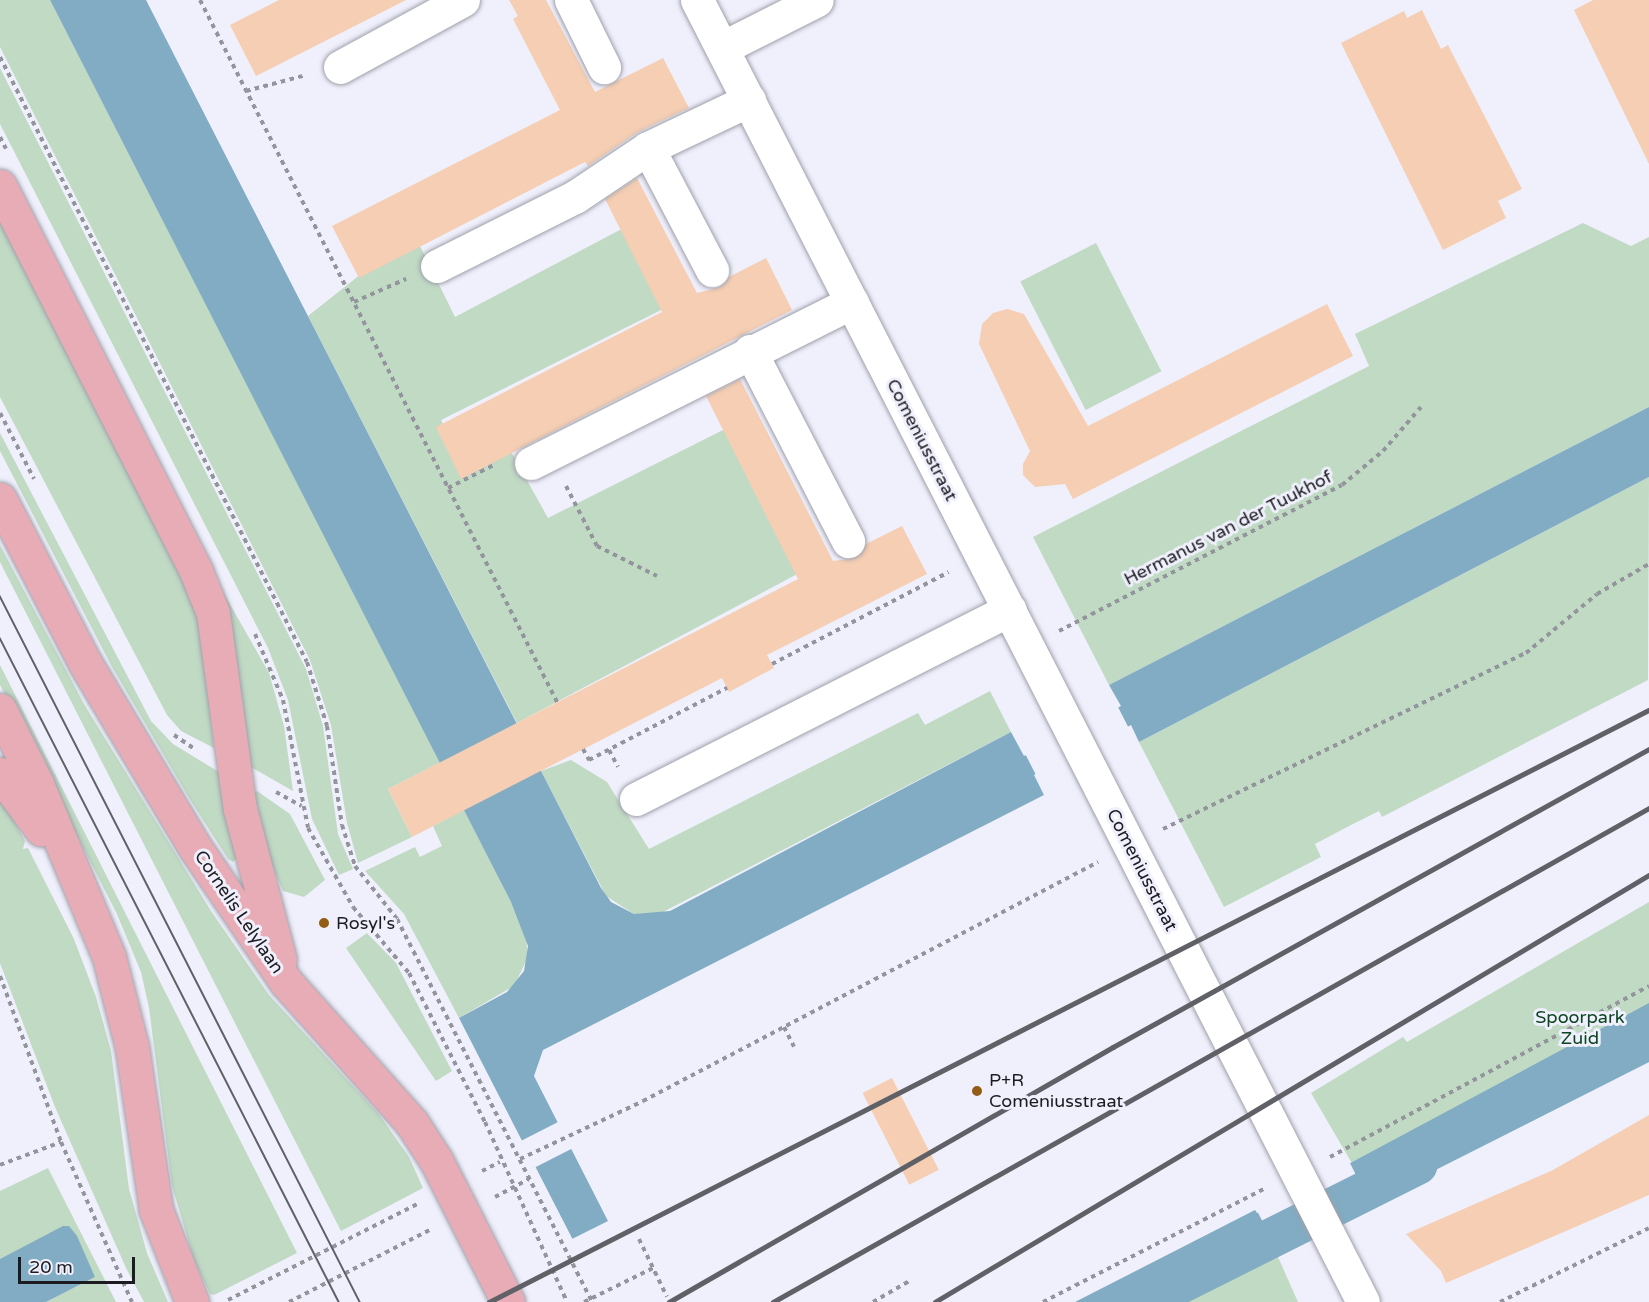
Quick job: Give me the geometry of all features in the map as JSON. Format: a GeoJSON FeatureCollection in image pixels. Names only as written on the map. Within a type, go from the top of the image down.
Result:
{"type":"FeatureCollection","features":[{"type":"Feature","properties":{"kind":"main road"},"geometry":{"type":"LineString","coordinates":[[0,186],[206,594],[223,661],[240,809],[286,982]]}},
{"type":"Feature","properties":{"kind":"main road","name":"Cornelis Lelylaan"},"geometry":{"type":"LineString","coordinates":[[0,499],[123,729],[194,846],[286,982],[383,1087],[412,1123],[456,1200],[508,1302]]}},
{"type":"Feature","properties":{"kind":"main road"},"geometry":{"type":"LineString","coordinates":[[0,710],[37,784],[72,875],[92,915],[123,1000],[156,1210],[192,1302]]}},
{"type":"Feature","properties":{"kind":"main road"},"geometry":{"type":"LineString","coordinates":[[0,774],[72,875]]}},
{"type":"Feature","properties":{"kind":"street"},"geometry":{"type":"LineString","coordinates":[[340,67],[463,0]]}},
{"type":"Feature","properties":{"kind":"street"},"geometry":{"type":"LineString","coordinates":[[571,0],[604,67]]}},
{"type":"Feature","properties":{"kind":"street","name":"Comeniusstraat"},"geometry":{"type":"LineString","coordinates":[[697,0],[1363,1302]]}},
{"type":"Feature","properties":{"kind":"street"},"geometry":{"type":"LineString","coordinates":[[722,48],[817,0]]}},
{"type":"Feature","properties":{"kind":"street"},"geometry":{"type":"LineString","coordinates":[[437,266],[574,197],[648,148],[748,100]]}},
{"type":"Feature","properties":{"kind":"street"},"geometry":{"type":"LineString","coordinates":[[648,148],[712,270]]}},
{"type":"Feature","properties":{"kind":"street"},"geometry":{"type":"LineString","coordinates":[[540,458],[852,302]]}},
{"type":"Feature","properties":{"kind":"street"},"geometry":{"type":"LineString","coordinates":[[750,351],[848,541]]}},
{"type":"Feature","properties":{"kind":"street"},"geometry":{"type":"LineString","coordinates":[[636,799],[1010,609]]}},
{"type":"Feature","properties":{"kind":"path"},"geometry":{"type":"LineString","coordinates":[[200,0],[557,702]]}},
{"type":"Feature","properties":{"kind":"path"},"geometry":{"type":"LineString","coordinates":[[0,57],[307,662],[327,726],[344,833],[355,866],[397,919],[592,1302]]}},
{"type":"Feature","properties":{"kind":"path"},"geometry":{"type":"LineString","coordinates":[[246,91],[340,67]]}},
{"type":"Feature","properties":{"kind":"path"},"geometry":{"type":"LineString","coordinates":[[354,302],[437,266]]}},
{"type":"Feature","properties":{"kind":"path","name":"Hermanus van der Tuukhof"},"geometry":{"type":"LineString","coordinates":[[1029,646],[1342,485],[1383,451],[1421,407]]}},
{"type":"Feature","properties":{"kind":"path"},"geometry":{"type":"LineString","coordinates":[[0,413],[37,485]]}},
{"type":"Feature","properties":{"kind":"path"},"geometry":{"type":"LineString","coordinates":[[540,458],[597,546],[657,576]]}},
{"type":"Feature","properties":{"kind":"path"},"geometry":{"type":"LineString","coordinates":[[772,664],[981,555]]}},
{"type":"Feature","properties":{"kind":"path"},"geometry":{"type":"LineString","coordinates":[[520,1159],[591,1123],[643,1101],[784,1027],[1123,833],[1526,653],[1597,594],[1649,564]]}},
{"type":"Feature","properties":{"kind":"path"},"geometry":{"type":"LineString","coordinates":[[583,749],[589,760],[727,688]]}},
{"type":"Feature","properties":{"kind":"path"},"geometry":{"type":"LineString","coordinates":[[169,732],[302,806]]}},
{"type":"Feature","properties":{"kind":"path"},"geometry":{"type":"LineString","coordinates":[[0,976],[61,1142],[132,1302]]}},
{"type":"Feature","properties":{"kind":"path"},"geometry":{"type":"LineString","coordinates":[[1043,1302],[1300,1177],[1649,986]]}},
{"type":"Feature","properties":{"kind":"path"},"geometry":{"type":"LineString","coordinates":[[784,1027],[794,1047]]}},
{"type":"Feature","properties":{"kind":"path"},"geometry":{"type":"LineString","coordinates":[[0,1165],[61,1142]]}},
{"type":"Feature","properties":{"kind":"path"},"geometry":{"type":"LineString","coordinates":[[290,1302],[456,1200],[500,1162],[567,1302]]}},
{"type":"Feature","properties":{"kind":"path"},"geometry":{"type":"LineString","coordinates":[[224,1302],[456,1200],[513,1188],[529,1179]]}},
{"type":"Feature","properties":{"kind":"path"},"geometry":{"type":"LineString","coordinates":[[1500,1302],[1649,1228]]}},
{"type":"Feature","properties":{"kind":"path"},"geometry":{"type":"LineString","coordinates":[[639,1239],[667,1297]]}},
{"type":"Feature","properties":{"kind":"path"},"geometry":{"type":"LineString","coordinates":[[584,1302],[653,1268]]}},
{"type":"Feature","properties":{"kind":"path"},"geometry":{"type":"LineString","coordinates":[[873,1302],[911,1280]]}},
{"type":"Feature","properties":{"kind":"green space"},"geometry":{"type":"Polygon","coordinates":[[[0,0],[50,0],[441,762],[388,789],[412,837],[358,863],[347,823],[331,725],[310,660],[0,47],[0,0]]]}},
{"type":"Feature","properties":{"kind":"green space"},"geometry":{"type":"Polygon","coordinates":[[[0,68],[306,669],[323,726],[338,834],[353,869],[339,875],[312,819],[288,700],[268,648],[0,124],[0,68]]]}},
{"type":"Feature","properties":{"kind":"green space"},"geometry":{"type":"Polygon","coordinates":[[[0,217],[192,599],[202,633],[214,748],[181,731],[167,715],[0,397],[0,217]]]}},
{"type":"Feature","properties":{"kind":"green space"},"geometry":{"type":"Polygon","coordinates":[[[1583,223],[1631,246],[1649,237],[1649,407],[1109,685],[1033,537],[1369,366],[1355,334],[1583,223]]]}},
{"type":"Feature","properties":{"kind":"green space"},"geometry":{"type":"Polygon","coordinates":[[[631,224],[671,305],[441,420],[465,467],[508,446],[548,518],[729,427],[803,571],[517,723],[308,316],[366,270],[418,242],[455,317],[631,224]]]}},
{"type":"Feature","properties":{"kind":"green space"},"geometry":{"type":"Polygon","coordinates":[[[1096,243],[1161,371],[1086,410],[1020,282],[1096,243]]]}},
{"type":"Feature","properties":{"kind":"green space"},"geometry":{"type":"Polygon","coordinates":[[[0,433],[151,721],[173,744],[219,772],[237,858],[233,862],[228,859],[189,798],[112,667],[0,451],[0,433]]]}},
{"type":"Feature","properties":{"kind":"green space"},"geometry":{"type":"Polygon","coordinates":[[[1649,477],[1648,680],[1382,817],[1379,811],[1315,844],[1321,857],[1224,907],[1139,742],[1649,477]]]}},
{"type":"Feature","properties":{"kind":"green space"},"geometry":{"type":"Polygon","coordinates":[[[0,545],[84,704],[211,911],[269,995],[378,1113],[409,1157],[423,1188],[341,1231],[0,562],[0,545]]]}},
{"type":"Feature","properties":{"kind":"green space"},"geometry":{"type":"Polygon","coordinates":[[[223,592],[269,673],[284,726],[293,791],[249,766],[223,592]]]}},
{"type":"Feature","properties":{"kind":"green space"},"geometry":{"type":"Polygon","coordinates":[[[0,665],[297,1253],[214,1295],[210,1294],[194,1260],[172,1186],[149,1008],[141,972],[116,912],[0,685],[0,665]]]}},
{"type":"Feature","properties":{"kind":"green space"},"geometry":{"type":"Polygon","coordinates":[[[990,691],[1011,732],[657,915],[634,914],[606,896],[541,771],[571,760],[607,782],[649,849],[918,713],[925,725],[990,691]]]}},
{"type":"Feature","properties":{"kind":"green space"},"geometry":{"type":"Polygon","coordinates":[[[257,791],[290,814],[325,880],[304,897],[283,891],[269,859],[254,793],[257,791]]]}},
{"type":"Feature","properties":{"kind":"green space"},"geometry":{"type":"Polygon","coordinates":[[[0,794],[25,841],[23,849],[28,848],[74,939],[96,997],[111,1051],[129,1189],[147,1253],[168,1302],[144,1302],[126,1268],[55,1107],[0,963],[0,794]]]}},
{"type":"Feature","properties":{"kind":"green space"},"geometry":{"type":"Polygon","coordinates":[[[465,809],[526,937],[528,957],[514,986],[459,1018],[404,914],[365,871],[415,847],[420,857],[442,846],[433,826],[465,809]]]}},
{"type":"Feature","properties":{"kind":"green space","name":"Spoorpark Zuid"},"geometry":{"type":"Polygon","coordinates":[[[1649,902],[1649,1062],[1374,1201],[1311,1093],[1403,1037],[1407,1042],[1649,902]]]}},
{"type":"Feature","properties":{"kind":"green space"},"geometry":{"type":"Polygon","coordinates":[[[367,933],[396,963],[452,1071],[436,1081],[346,948],[367,933]]]}},
{"type":"Feature","properties":{"kind":"green space"},"geometry":{"type":"Polygon","coordinates":[[[48,1168],[116,1302],[46,1302],[95,1277],[69,1226],[0,1259],[0,1191],[48,1168]]]}},
{"type":"Feature","properties":{"kind":"green space"},"geometry":{"type":"Polygon","coordinates":[[[1274,1248],[1298,1302],[1169,1302],[1274,1248]]]}},
{"type":"Feature","properties":{"kind":"water"},"geometry":{"type":"Polygon","coordinates":[[[50,0],[146,0],[601,888],[611,902],[634,914],[670,911],[1011,732],[1024,756],[1121,706],[1109,685],[1649,407],[1649,477],[1139,742],[1131,725],[1034,775],[1044,795],[543,1050],[534,1076],[608,1221],[615,1302],[572,1238],[459,1018],[507,992],[524,971],[528,946],[511,902],[50,0]]]}},
{"type":"Feature","properties":{"kind":"water"},"geometry":{"type":"Polygon","coordinates":[[[1649,1003],[1649,1062],[1374,1201],[1362,1178],[1265,1229],[1274,1248],[1169,1302],[1075,1302],[1255,1210],[1257,1213],[1649,1003]]]}},
{"type":"Feature","properties":{"kind":"water"},"geometry":{"type":"Polygon","coordinates":[[[63,1226],[69,1226],[77,1236],[95,1277],[46,1302],[0,1302],[0,1259],[63,1226]]]}},
{"type":"Feature","properties":{"kind":"pier"},"geometry":{"type":"Polygon","coordinates":[[[1117,705],[1129,729],[1037,776],[1024,752],[1117,705]]]}},
{"type":"Feature","properties":{"kind":"pier"},"geometry":{"type":"Polygon","coordinates":[[[560,1121],[574,1148],[534,1168],[521,1141],[560,1121]]]}},
{"type":"Feature","properties":{"kind":"pier"},"geometry":{"type":"Polygon","coordinates":[[[1349,1161],[1360,1183],[1268,1230],[1277,1249],[1255,1207],[1349,1161]]]}},
{"type":"Feature","properties":{"kind":"pier"},"geometry":{"type":"Polygon","coordinates":[[[610,1220],[672,1302],[612,1302],[570,1240],[610,1220]]]}},
{"type":"Feature","properties":{"kind":"building"},"geometry":{"type":"Polygon","coordinates":[[[279,0],[406,0],[256,76],[230,25],[279,0]]]}},
{"type":"Feature","properties":{"kind":"building"},"geometry":{"type":"Polygon","coordinates":[[[509,0],[546,0],[595,92],[663,58],[689,108],[638,132],[588,166],[585,162],[359,278],[332,226],[560,110],[513,19],[518,16],[509,0]]]}},
{"type":"Feature","properties":{"kind":"building"},"geometry":{"type":"Polygon","coordinates":[[[1593,0],[1649,0],[1649,164],[1574,10],[1593,0]]]}},
{"type":"Feature","properties":{"kind":"building"},"geometry":{"type":"Polygon","coordinates":[[[1422,10],[1441,49],[1448,45],[1522,189],[1498,201],[1506,218],[1443,250],[1341,43],[1404,11],[1407,18],[1422,10]]]}},
{"type":"Feature","properties":{"kind":"building"},"geometry":{"type":"Polygon","coordinates":[[[637,178],[697,293],[720,287],[729,277],[766,258],[792,310],[461,479],[436,427],[662,312],[605,199],[637,178]]]}},
{"type":"Feature","properties":{"kind":"building"},"geometry":{"type":"Polygon","coordinates":[[[1327,304],[1353,356],[1073,499],[1065,484],[1035,487],[1023,475],[1023,464],[1030,451],[979,344],[982,324],[993,313],[1007,309],[1024,314],[1088,426],[1327,304]]]}},
{"type":"Feature","properties":{"kind":"building"},"geometry":{"type":"Polygon","coordinates":[[[740,379],[833,561],[856,558],[866,544],[902,526],[927,574],[767,655],[774,668],[729,692],[722,678],[412,837],[388,789],[798,579],[706,396],[740,379]]]}},
{"type":"Feature","properties":{"kind":"building"},"geometry":{"type":"Polygon","coordinates":[[[892,1078],[939,1170],[909,1185],[863,1093],[892,1078]]]}},
{"type":"Feature","properties":{"kind":"building"},"geometry":{"type":"Polygon","coordinates":[[[1649,1115],[1649,1195],[1446,1283],[1441,1271],[1406,1234],[1553,1170],[1649,1115]]]}},
{"type":"Feature","properties":{"kind":"waterway"},"geometry":{"type":"LineString","coordinates":[[1144,1302],[1418,1165]]}},
{"type":"Feature","properties":{"kind":"tram line"},"geometry":{"type":"LineString","coordinates":[[0,596],[360,1302]]}},
{"type":"Feature","properties":{"kind":"tram line"},"geometry":{"type":"LineString","coordinates":[[0,638],[339,1302]]}},
{"type":"Feature","properties":{"kind":"railway"},"geometry":{"type":"LineString","coordinates":[[489,1302],[1649,710]]}},
{"type":"Feature","properties":{"kind":"railway"},"geometry":{"type":"LineString","coordinates":[[669,1302],[1113,1047],[1649,749]]}},
{"type":"Feature","properties":{"kind":"railway"},"geometry":{"type":"LineString","coordinates":[[773,1302],[1649,808]]}},
{"type":"Feature","properties":{"kind":"railway"},"geometry":{"type":"LineString","coordinates":[[935,1302],[1649,875]]}},
{"type":"Feature","properties":{"kind":"place","name":"Rosyl's"},"geometry":{"type":"Point","coordinates":[324,923]}},
{"type":"Feature","properties":{"kind":"place","name":"P+R Comeniusstraat"},"geometry":{"type":"Point","coordinates":[977,1091]}}]}
